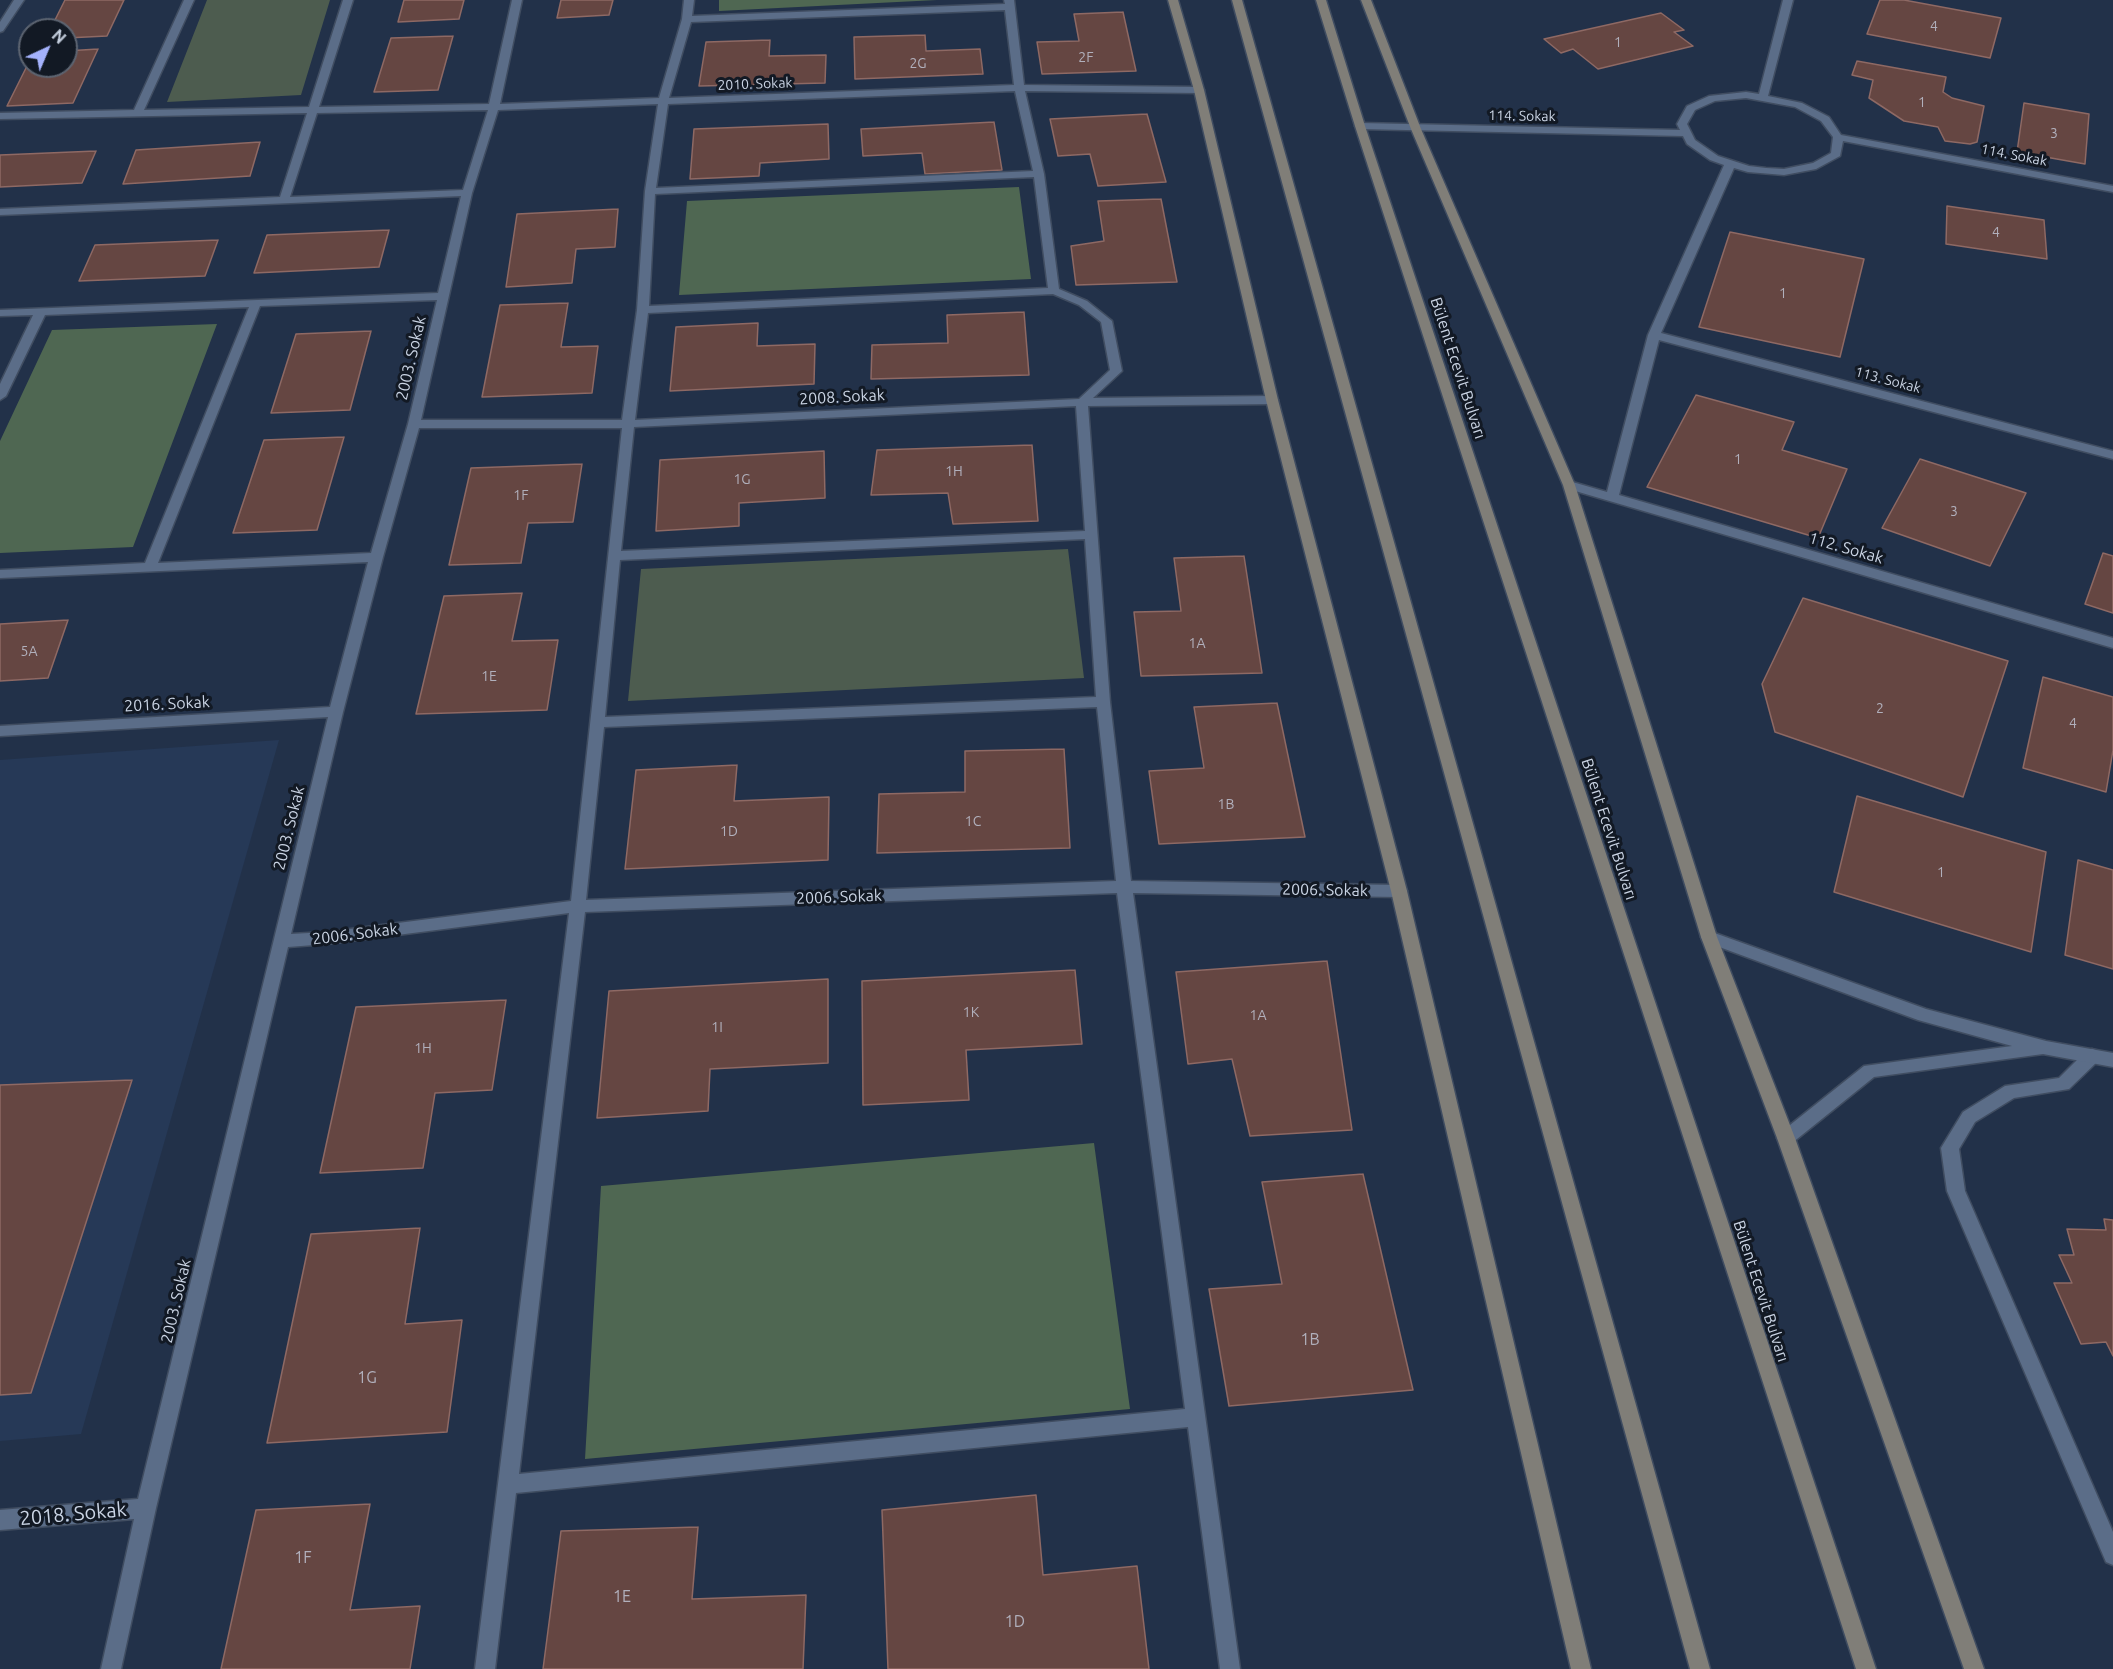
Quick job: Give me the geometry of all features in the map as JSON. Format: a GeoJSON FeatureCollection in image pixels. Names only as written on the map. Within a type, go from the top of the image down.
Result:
{"type":"FeatureCollection","features":[{"type":"Feature","properties":{"kind":"street"},"geometry":{"type":"LineString","coordinates":[[0,29],[19,0]]}},
{"type":"Feature","properties":{"kind":"street"},"geometry":{"type":"LineString","coordinates":[[137,114],[189,0]]}},
{"type":"Feature","properties":{"kind":"street"},"geometry":{"type":"LineString","coordinates":[[284,200],[348,0]]}},
{"type":"Feature","properties":{"kind":"street","name":"2003. Sokak"},"geometry":{"type":"LineString","coordinates":[[111,1669],[146,1508],[336,712],[376,557],[414,424],[467,193],[494,106],[517,0]]}},
{"type":"Feature","properties":{"kind":"street"},"geometry":{"type":"LineString","coordinates":[[485,1669],[578,906],[628,424],[643,310],[650,191],[663,101],[687,19],[689,0]]}},
{"type":"Feature","properties":{"kind":"street"},"geometry":{"type":"LineString","coordinates":[[1173,0],[1199,90],[1272,400],[1399,891],[1581,1669]]}},
{"type":"Feature","properties":{"kind":"street"},"geometry":{"type":"LineString","coordinates":[[1238,0],[1701,1669]]}},
{"type":"Feature","properties":{"kind":"street","name":"Bülent Ecevit Bulvarı"},"geometry":{"type":"LineString","coordinates":[[1322,0],[1360,126],[1866,1669]]}},
{"type":"Feature","properties":{"kind":"street"},"geometry":{"type":"LineString","coordinates":[[1366,0],[1416,129],[1569,485],[1709,937],[1786,1138],[1974,1669]]}},
{"type":"Feature","properties":{"kind":"street"},"geometry":{"type":"LineString","coordinates":[[1763,97],[1788,0]]}},
{"type":"Feature","properties":{"kind":"street"},"geometry":{"type":"LineString","coordinates":[[687,19],[1010,4],[1020,88],[1039,174],[1054,291]]}},
{"type":"Feature","properties":{"kind":"street","name":"2010. Sokak"},"geometry":{"type":"LineString","coordinates":[[0,116],[312,111],[1020,88],[1199,90]]}},
{"type":"Feature","properties":{"kind":"street"},"geometry":{"type":"LineString","coordinates":[[1729,96],[1763,97],[1812,111],[1825,119],[1838,136],[1836,154],[1828,161],[1809,168],[1766,171],[1730,164],[1700,150],[1684,133],[1682,124],[1685,116],[1701,103],[1729,96]]}},
{"type":"Feature","properties":{"kind":"street","name":"114. Sokak"},"geometry":{"type":"LineString","coordinates":[[1360,126],[1684,133]]}},
{"type":"Feature","properties":{"kind":"street","name":"114. Sokak"},"geometry":{"type":"LineString","coordinates":[[1838,136],[2113,189]]}},
{"type":"Feature","properties":{"kind":"street"},"geometry":{"type":"LineString","coordinates":[[1612,496],[1654,335],[1730,164]]}},
{"type":"Feature","properties":{"kind":"street"},"geometry":{"type":"LineString","coordinates":[[650,191],[1039,174]]}},
{"type":"Feature","properties":{"kind":"street"},"geometry":{"type":"LineString","coordinates":[[0,212],[467,193]]}},
{"type":"Feature","properties":{"kind":"street"},"geometry":{"type":"LineString","coordinates":[[643,310],[1054,291],[1083,303],[1106,321],[1116,371],[1082,402],[1103,702],[1124,887],[1230,1669]]}},
{"type":"Feature","properties":{"kind":"street"},"geometry":{"type":"LineString","coordinates":[[0,313],[443,296]]}},
{"type":"Feature","properties":{"kind":"street"},"geometry":{"type":"LineString","coordinates":[[150,567],[256,303]]}},
{"type":"Feature","properties":{"kind":"street"},"geometry":{"type":"LineString","coordinates":[[0,396],[41,311]]}},
{"type":"Feature","properties":{"kind":"street","name":"113. Sokak"},"geometry":{"type":"LineString","coordinates":[[1654,335],[2113,455]]}},
{"type":"Feature","properties":{"kind":"street","name":"2008. Sokak"},"geometry":{"type":"LineString","coordinates":[[414,424],[628,424],[1082,402],[1272,400]]}},
{"type":"Feature","properties":{"kind":"street","name":"112. Sokak"},"geometry":{"type":"LineString","coordinates":[[1569,485],[2113,643]]}},
{"type":"Feature","properties":{"kind":"street"},"geometry":{"type":"LineString","coordinates":[[614,556],[1091,535]]}},
{"type":"Feature","properties":{"kind":"street"},"geometry":{"type":"LineString","coordinates":[[0,574],[376,557]]}},
{"type":"Feature","properties":{"kind":"street"},"geometry":{"type":"LineString","coordinates":[[597,722],[1103,702]]}},
{"type":"Feature","properties":{"kind":"street","name":"2016. Sokak"},"geometry":{"type":"LineString","coordinates":[[0,731],[336,712]]}},
{"type":"Feature","properties":{"kind":"street","name":"2006. Sokak"},"geometry":{"type":"LineString","coordinates":[[281,942],[339,937],[578,906],[1124,887],[1399,891]]}},
{"type":"Feature","properties":{"kind":"street"},"geometry":{"type":"LineString","coordinates":[[1709,937],[1924,1015],[2046,1048],[2113,1060]]}},
{"type":"Feature","properties":{"kind":"street"},"geometry":{"type":"LineString","coordinates":[[1786,1138],[1870,1071],[2046,1048]]}},
{"type":"Feature","properties":{"kind":"street"},"geometry":{"type":"LineString","coordinates":[[2092,1056],[2063,1084],[2011,1091],[1969,1117],[1950,1148],[1956,1191],[2113,1555]]}},
{"type":"Feature","properties":{"kind":"street"},"geometry":{"type":"LineString","coordinates":[[508,1484],[1195,1417]]}},
{"type":"Feature","properties":{"kind":"street","name":"2018. Sokak"},"geometry":{"type":"LineString","coordinates":[[0,1520],[146,1508]]}},
{"type":"Feature","properties":{"kind":"shaded area"},"geometry":{"type":"Polygon","coordinates":[[[279,740],[81,1434],[0,1441],[0,760],[279,740]]]}},
{"type":"Feature","properties":{"kind":"green space"},"geometry":{"type":"Polygon","coordinates":[[[207,0],[330,0],[301,95],[167,102],[207,0]]]}},
{"type":"Feature","properties":{"kind":"green space"},"geometry":{"type":"Polygon","coordinates":[[[719,0],[937,0],[719,11],[719,0]]]}},
{"type":"Feature","properties":{"kind":"green space"},"geometry":{"type":"Polygon","coordinates":[[[1019,187],[1031,279],[679,295],[687,201],[1019,187]]]}},
{"type":"Feature","properties":{"kind":"green space"},"geometry":{"type":"Polygon","coordinates":[[[217,324],[133,547],[0,553],[0,441],[52,330],[217,324]]]}},
{"type":"Feature","properties":{"kind":"green space"},"geometry":{"type":"Polygon","coordinates":[[[1068,549],[1084,678],[628,701],[641,569],[1068,549]]]}},
{"type":"Feature","properties":{"kind":"green space"},"geometry":{"type":"Polygon","coordinates":[[[1094,1143],[1130,1409],[585,1459],[601,1186],[1094,1143]]]}},
{"type":"Feature","properties":{"kind":"building"},"geometry":{"type":"Polygon","coordinates":[[[65,0],[124,0],[107,36],[78,37],[78,18],[56,18],[65,0]]]}},
{"type":"Feature","properties":{"kind":"building"},"geometry":{"type":"Polygon","coordinates":[[[404,0],[464,0],[459,19],[398,22],[404,0]]]}},
{"type":"Feature","properties":{"kind":"building"},"geometry":{"type":"Polygon","coordinates":[[[561,0],[613,0],[609,15],[557,18],[561,0]]]}},
{"type":"Feature","properties":{"kind":"building"},"geometry":{"type":"Polygon","coordinates":[[[1880,0],[1904,0],[2001,18],[1990,58],[1867,34],[1880,0]]]}},
{"type":"Feature","properties":{"kind":"building"},"geometry":{"type":"Polygon","coordinates":[[[1123,12],[1136,71],[1042,74],[1037,42],[1079,41],[1074,14],[1123,12]]]}},
{"type":"Feature","properties":{"kind":"building"},"geometry":{"type":"Polygon","coordinates":[[[1661,13],[1684,30],[1674,32],[1693,46],[1598,69],[1573,49],[1561,53],[1544,39],[1661,13]]]}},
{"type":"Feature","properties":{"kind":"building"},"geometry":{"type":"Polygon","coordinates":[[[925,35],[926,51],[980,49],[983,74],[855,79],[854,37],[925,35]]]}},
{"type":"Feature","properties":{"kind":"building"},"geometry":{"type":"Polygon","coordinates":[[[453,36],[438,90],[374,92],[391,38],[453,36]]]}},
{"type":"Feature","properties":{"kind":"building"},"geometry":{"type":"Polygon","coordinates":[[[770,40],[769,56],[826,55],[825,83],[699,86],[706,42],[770,40]]]}},
{"type":"Feature","properties":{"kind":"building"},"geometry":{"type":"Polygon","coordinates":[[[98,49],[73,103],[7,106],[21,78],[78,78],[78,50],[98,49]]]}},
{"type":"Feature","properties":{"kind":"building"},"geometry":{"type":"Polygon","coordinates":[[[1857,61],[1946,77],[1943,92],[1952,98],[1984,106],[1977,142],[1970,144],[1945,141],[1938,127],[1904,121],[1869,98],[1873,80],[1852,75],[1857,61]]]}},
{"type":"Feature","properties":{"kind":"building"},"geometry":{"type":"Polygon","coordinates":[[[2024,103],[2089,114],[2085,164],[2017,152],[2024,103]]]}},
{"type":"Feature","properties":{"kind":"building"},"geometry":{"type":"Polygon","coordinates":[[[1147,114],[1166,182],[1098,186],[1090,154],[1058,156],[1050,119],[1147,114]]]}},
{"type":"Feature","properties":{"kind":"building"},"geometry":{"type":"Polygon","coordinates":[[[994,122],[1002,170],[925,174],[922,153],[863,156],[861,129],[994,122]]]}},
{"type":"Feature","properties":{"kind":"building"},"geometry":{"type":"Polygon","coordinates":[[[828,124],[829,159],[760,163],[759,176],[690,179],[694,129],[828,124]]]}},
{"type":"Feature","properties":{"kind":"building"},"geometry":{"type":"Polygon","coordinates":[[[260,142],[250,176],[123,184],[136,150],[260,142]]]}},
{"type":"Feature","properties":{"kind":"building"},"geometry":{"type":"Polygon","coordinates":[[[96,151],[82,183],[0,187],[0,155],[96,151]]]}},
{"type":"Feature","properties":{"kind":"building"},"geometry":{"type":"Polygon","coordinates":[[[1161,199],[1177,282],[1076,285],[1071,246],[1104,241],[1098,201],[1161,199]]]}},
{"type":"Feature","properties":{"kind":"building"},"geometry":{"type":"Polygon","coordinates":[[[1947,206],[2044,220],[2047,259],[1946,244],[1947,206]]]}},
{"type":"Feature","properties":{"kind":"building"},"geometry":{"type":"Polygon","coordinates":[[[618,209],[615,247],[576,249],[572,283],[506,287],[517,214],[618,209]]]}},
{"type":"Feature","properties":{"kind":"building"},"geometry":{"type":"Polygon","coordinates":[[[389,230],[379,267],[254,273],[267,235],[389,230]]]}},
{"type":"Feature","properties":{"kind":"building"},"geometry":{"type":"Polygon","coordinates":[[[1730,232],[1864,259],[1840,357],[1699,327],[1730,232]]]}},
{"type":"Feature","properties":{"kind":"building"},"geometry":{"type":"Polygon","coordinates":[[[218,240],[205,276],[79,281],[95,245],[218,240]]]}},
{"type":"Feature","properties":{"kind":"building"},"geometry":{"type":"Polygon","coordinates":[[[568,303],[561,347],[598,346],[592,393],[482,397],[500,305],[568,303]]]}},
{"type":"Feature","properties":{"kind":"building"},"geometry":{"type":"Polygon","coordinates":[[[1024,312],[1029,375],[871,379],[872,345],[948,343],[947,315],[1024,312]]]}},
{"type":"Feature","properties":{"kind":"building"},"geometry":{"type":"Polygon","coordinates":[[[758,323],[757,346],[815,344],[814,384],[670,391],[676,327],[758,323]]]}},
{"type":"Feature","properties":{"kind":"building"},"geometry":{"type":"Polygon","coordinates":[[[371,331],[350,410],[271,413],[296,334],[371,331]]]}},
{"type":"Feature","properties":{"kind":"building"},"geometry":{"type":"Polygon","coordinates":[[[1696,395],[1794,422],[1782,450],[1847,469],[1818,538],[1647,487],[1696,395]]]}},
{"type":"Feature","properties":{"kind":"building"},"geometry":{"type":"Polygon","coordinates":[[[344,437],[317,530],[233,533],[264,440],[344,437]]]}},
{"type":"Feature","properties":{"kind":"building"},"geometry":{"type":"Polygon","coordinates":[[[1032,445],[1038,521],[953,524],[948,493],[871,495],[877,450],[1032,445]]]}},
{"type":"Feature","properties":{"kind":"building"},"geometry":{"type":"Polygon","coordinates":[[[824,451],[825,498],[739,503],[739,526],[656,531],[660,460],[824,451]]]}},
{"type":"Feature","properties":{"kind":"building"},"geometry":{"type":"Polygon","coordinates":[[[1920,459],[2026,493],[1990,566],[1882,528],[1920,459]]]}},
{"type":"Feature","properties":{"kind":"building"},"geometry":{"type":"Polygon","coordinates":[[[582,464],[573,522],[528,523],[521,563],[449,565],[471,468],[582,464]]]}},
{"type":"Feature","properties":{"kind":"building"},"geometry":{"type":"Polygon","coordinates":[[[2103,553],[2113,556],[2113,613],[2085,604],[2103,553]]]}},
{"type":"Feature","properties":{"kind":"building"},"geometry":{"type":"Polygon","coordinates":[[[1244,556],[1262,673],[1141,676],[1134,612],[1181,611],[1174,558],[1244,556]]]}},
{"type":"Feature","properties":{"kind":"building"},"geometry":{"type":"Polygon","coordinates":[[[522,593],[512,641],[558,640],[547,710],[416,714],[444,596],[522,593]]]}},
{"type":"Feature","properties":{"kind":"building"},"geometry":{"type":"Polygon","coordinates":[[[1803,598],[2008,661],[1963,797],[1775,732],[1762,684],[1803,598]]]}},
{"type":"Feature","properties":{"kind":"building"},"geometry":{"type":"Polygon","coordinates":[[[68,620],[48,678],[0,681],[0,624],[68,620]]]}},
{"type":"Feature","properties":{"kind":"building"},"geometry":{"type":"Polygon","coordinates":[[[2043,677],[2113,697],[2113,750],[2106,792],[2023,768],[2043,677]]]}},
{"type":"Feature","properties":{"kind":"building"},"geometry":{"type":"Polygon","coordinates":[[[1277,703],[1305,837],[1159,844],[1149,771],[1204,768],[1194,707],[1277,703]]]}},
{"type":"Feature","properties":{"kind":"building"},"geometry":{"type":"Polygon","coordinates":[[[1064,749],[1070,848],[877,853],[879,794],[965,792],[965,751],[1064,749]]]}},
{"type":"Feature","properties":{"kind":"building"},"geometry":{"type":"Polygon","coordinates":[[[737,765],[734,801],[829,797],[828,860],[625,869],[636,770],[737,765]]]}},
{"type":"Feature","properties":{"kind":"building"},"geometry":{"type":"Polygon","coordinates":[[[1857,796],[2046,852],[2031,952],[1834,892],[1857,796]]]}},
{"type":"Feature","properties":{"kind":"building"},"geometry":{"type":"Polygon","coordinates":[[[2078,860],[2113,870],[2113,969],[2065,955],[2078,860]]]}},
{"type":"Feature","properties":{"kind":"building"},"geometry":{"type":"Polygon","coordinates":[[[1327,961],[1352,1130],[1250,1136],[1232,1059],[1188,1064],[1176,972],[1327,961]]]}},
{"type":"Feature","properties":{"kind":"building"},"geometry":{"type":"Polygon","coordinates":[[[1075,970],[1082,1044],[966,1050],[969,1100],[863,1105],[862,981],[1075,970]]]}},
{"type":"Feature","properties":{"kind":"building"},"geometry":{"type":"Polygon","coordinates":[[[828,979],[828,1063],[710,1069],[708,1111],[597,1118],[609,991],[828,979]]]}},
{"type":"Feature","properties":{"kind":"building"},"geometry":{"type":"Polygon","coordinates":[[[506,1000],[492,1090],[435,1093],[423,1168],[320,1173],[356,1007],[506,1000]]]}},
{"type":"Feature","properties":{"kind":"building"},"geometry":{"type":"Polygon","coordinates":[[[132,1080],[31,1393],[0,1395],[0,1085],[132,1080]]]}},
{"type":"Feature","properties":{"kind":"building"},"geometry":{"type":"Polygon","coordinates":[[[1363,1174],[1413,1390],[1229,1406],[1209,1289],[1282,1284],[1262,1182],[1363,1174]]]}},
{"type":"Feature","properties":{"kind":"building"},"geometry":{"type":"Polygon","coordinates":[[[2104,1219],[2113,1220],[2113,1356],[2106,1342],[2081,1344],[2054,1283],[2072,1283],[2059,1255],[2074,1255],[2067,1229],[2106,1230],[2104,1219]]]}},
{"type":"Feature","properties":{"kind":"building"},"geometry":{"type":"Polygon","coordinates":[[[420,1228],[405,1324],[462,1320],[447,1432],[267,1443],[311,1234],[420,1228]]]}},
{"type":"Feature","properties":{"kind":"building"},"geometry":{"type":"Polygon","coordinates":[[[1036,1495],[1043,1575],[1137,1566],[1149,1669],[888,1669],[882,1510],[1036,1495]]]}},
{"type":"Feature","properties":{"kind":"building"},"geometry":{"type":"Polygon","coordinates":[[[370,1504],[350,1610],[420,1606],[410,1669],[221,1669],[256,1510],[370,1504]]]}},
{"type":"Feature","properties":{"kind":"building"},"geometry":{"type":"Polygon","coordinates":[[[698,1527],[692,1599],[806,1595],[803,1669],[543,1669],[561,1531],[698,1527]]]}}]}
